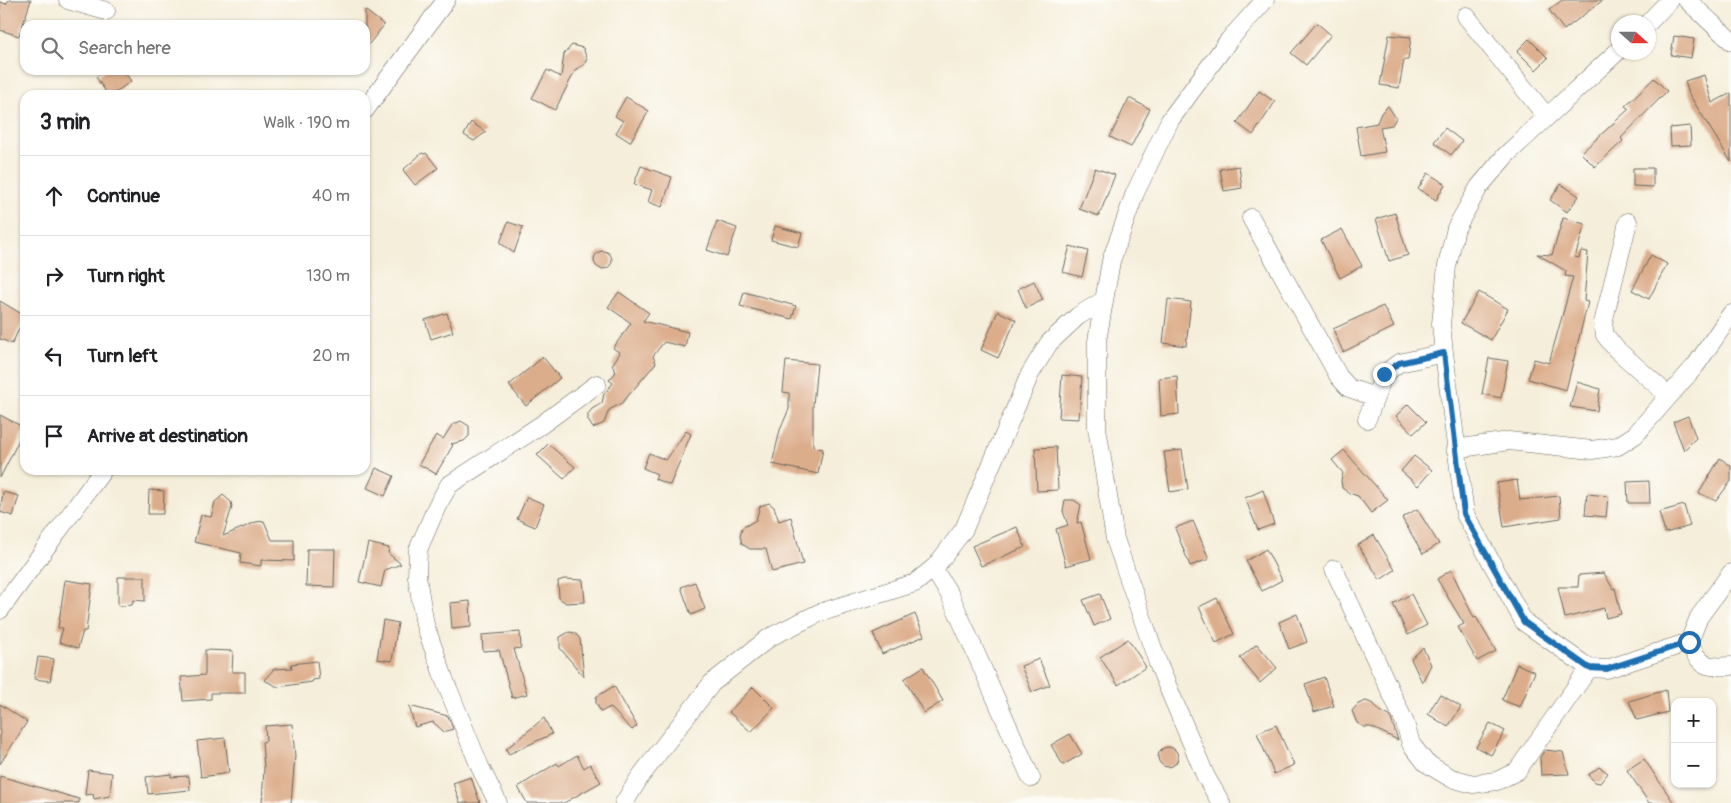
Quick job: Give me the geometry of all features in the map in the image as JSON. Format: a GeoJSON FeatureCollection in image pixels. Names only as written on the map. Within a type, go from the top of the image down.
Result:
{"type":"FeatureCollection","features":[{"type":"Feature","properties":{"kind":"street"},"geometry":{"type":"LineString","coordinates":[[68,0],[106,11]]}},
{"type":"Feature","properties":{"kind":"street"},"geometry":{"type":"LineString","coordinates":[[370,103],[446,0]]}},
{"type":"Feature","properties":{"kind":"street"},"geometry":{"type":"LineString","coordinates":[[1221,803],[1206,777],[1160,666],[1115,539],[1097,428],[1097,342],[1111,261],[1135,193],[1170,120],[1229,40],[1265,0]]}},
{"type":"Feature","properties":{"kind":"street"},"geometry":{"type":"LineString","coordinates":[[1656,15],[1670,0]]}},
{"type":"Feature","properties":{"kind":"street"},"geometry":{"type":"LineString","coordinates":[[1687,0],[1731,41]]}},
{"type":"Feature","properties":{"kind":"street"},"geometry":{"type":"LineString","coordinates":[[1466,16],[1547,118]]}},
{"type":"Feature","properties":{"kind":"street"},"geometry":{"type":"LineString","coordinates":[[1611,58],[1506,154],[1479,187],[1456,228],[1447,266],[1440,324],[1464,514],[1524,622],[1589,668],[1607,669],[1689,642]]}},
{"type":"Feature","properties":{"kind":"street"},"geometry":{"type":"LineString","coordinates":[[1252,218],[1339,377],[1349,388],[1375,397]]}},
{"type":"Feature","properties":{"kind":"street"},"geometry":{"type":"LineString","coordinates":[[1628,222],[1603,323],[1604,335],[1616,350],[1669,396]]}},
{"type":"Feature","properties":{"kind":"street"},"geometry":{"type":"LineString","coordinates":[[624,803],[640,777],[712,683],[770,637],[819,613],[915,583],[933,568],[964,530],[1030,374],[1049,343],[1078,316],[1104,300]]}},
{"type":"Feature","properties":{"kind":"street"},"geometry":{"type":"LineString","coordinates":[[1456,449],[1509,441],[1592,450],[1618,446],[1635,435],[1696,365],[1731,314]]}},
{"type":"Feature","properties":{"kind":"street"},"geometry":{"type":"LineString","coordinates":[[1367,419],[1384,374],[1399,363],[1444,353]]}},
{"type":"Feature","properties":{"kind":"street"},"geometry":{"type":"LineString","coordinates":[[498,803],[448,690],[425,626],[417,577],[418,550],[448,485],[597,384]]}},
{"type":"Feature","properties":{"kind":"street"},"geometry":{"type":"LineString","coordinates":[[0,610],[99,475]]}},
{"type":"Feature","properties":{"kind":"street"},"geometry":{"type":"LineString","coordinates":[[933,568],[950,595],[1031,778]]}},
{"type":"Feature","properties":{"kind":"street"},"geometry":{"type":"LineString","coordinates":[[1334,570],[1405,723],[1411,744],[1426,763],[1451,778],[1473,784],[1497,781],[1516,771],[1589,668]]}},
{"type":"Feature","properties":{"kind":"street"},"geometry":{"type":"LineString","coordinates":[[1731,573],[1698,616],[1689,642],[1696,659],[1712,668],[1731,666]]}},
{"type":"Feature","properties":{"kind":"building"},"geometry":{"type":"Polygon","coordinates":[[[9,0],[31,0],[24,20],[20,20],[19,36],[0,30],[0,2],[6,4],[9,0]]]}},
{"type":"Feature","properties":{"kind":"building"},"geometry":{"type":"Polygon","coordinates":[[[1562,0],[1603,0],[1564,30],[1549,10],[1562,0]]]}},
{"type":"Feature","properties":{"kind":"building"},"geometry":{"type":"Polygon","coordinates":[[[365,10],[384,25],[370,43],[370,20],[365,20],[365,10]]]}},
{"type":"Feature","properties":{"kind":"building"},"geometry":{"type":"Polygon","coordinates":[[[1317,23],[1331,35],[1306,65],[1291,53],[1317,23]]]}},
{"type":"Feature","properties":{"kind":"building"},"geometry":{"type":"Polygon","coordinates":[[[1389,35],[1411,37],[1408,60],[1404,60],[1399,88],[1380,85],[1389,35]]]}},
{"type":"Feature","properties":{"kind":"building"},"geometry":{"type":"Polygon","coordinates":[[[1674,36],[1694,39],[1691,58],[1671,55],[1674,36]]]}},
{"type":"Feature","properties":{"kind":"building"},"geometry":{"type":"Polygon","coordinates":[[[1529,39],[1548,58],[1536,70],[1517,51],[1529,39]]]}},
{"type":"Feature","properties":{"kind":"building"},"geometry":{"type":"Polygon","coordinates":[[[572,45],[583,48],[587,59],[584,65],[576,69],[555,110],[532,98],[547,70],[561,77],[564,54],[572,45]]]}},
{"type":"Feature","properties":{"kind":"building"},"geometry":{"type":"Polygon","coordinates":[[[99,75],[127,75],[131,81],[119,90],[105,90],[96,77],[99,75]]]}},
{"type":"Feature","properties":{"kind":"building"},"geometry":{"type":"Polygon","coordinates":[[[1704,75],[1712,103],[1731,93],[1731,162],[1689,94],[1685,81],[1704,75]]]}},
{"type":"Feature","properties":{"kind":"building"},"geometry":{"type":"Polygon","coordinates":[[[1654,78],[1667,91],[1621,138],[1623,141],[1595,167],[1581,153],[1629,109],[1625,106],[1654,78]]]}},
{"type":"Feature","properties":{"kind":"building"},"geometry":{"type":"Polygon","coordinates":[[[1259,91],[1275,102],[1253,135],[1237,123],[1259,91]]]}},
{"type":"Feature","properties":{"kind":"building"},"geometry":{"type":"Polygon","coordinates":[[[626,97],[649,111],[630,142],[616,133],[623,121],[615,116],[626,97]]]}},
{"type":"Feature","properties":{"kind":"building"},"geometry":{"type":"Polygon","coordinates":[[[1129,98],[1150,109],[1131,147],[1110,137],[1129,98]]]}},
{"type":"Feature","properties":{"kind":"building"},"geometry":{"type":"Polygon","coordinates":[[[1388,106],[1396,118],[1392,125],[1380,127],[1385,152],[1361,156],[1356,127],[1377,123],[1381,113],[1388,106]]]}},
{"type":"Feature","properties":{"kind":"building"},"geometry":{"type":"Polygon","coordinates":[[[471,122],[486,132],[474,141],[464,135],[471,122]]]}},
{"type":"Feature","properties":{"kind":"building"},"geometry":{"type":"Polygon","coordinates":[[[1690,126],[1691,145],[1671,146],[1670,128],[1690,126]]]}},
{"type":"Feature","properties":{"kind":"building"},"geometry":{"type":"Polygon","coordinates":[[[1445,128],[1462,141],[1451,155],[1434,142],[1445,128]]]}},
{"type":"Feature","properties":{"kind":"building"},"geometry":{"type":"Polygon","coordinates":[[[422,153],[426,153],[438,168],[415,185],[403,170],[422,153]]]}},
{"type":"Feature","properties":{"kind":"building"},"geometry":{"type":"Polygon","coordinates":[[[641,166],[672,177],[662,207],[648,202],[652,190],[634,184],[641,166]]]}},
{"type":"Feature","properties":{"kind":"building"},"geometry":{"type":"Polygon","coordinates":[[[1239,166],[1242,188],[1224,191],[1220,169],[1239,166]]]}},
{"type":"Feature","properties":{"kind":"building"},"geometry":{"type":"Polygon","coordinates":[[[1095,168],[1115,175],[1099,216],[1079,209],[1095,168]]]}},
{"type":"Feature","properties":{"kind":"building"},"geometry":{"type":"Polygon","coordinates":[[[1633,168],[1653,168],[1653,187],[1633,186],[1633,168]]]}},
{"type":"Feature","properties":{"kind":"building"},"geometry":{"type":"Polygon","coordinates":[[[1428,173],[1445,184],[1436,200],[1418,189],[1428,173]]]}},
{"type":"Feature","properties":{"kind":"building"},"geometry":{"type":"Polygon","coordinates":[[[1561,184],[1579,196],[1567,212],[1550,200],[1561,184]]]}},
{"type":"Feature","properties":{"kind":"building"},"geometry":{"type":"Polygon","coordinates":[[[1395,213],[1408,255],[1389,261],[1376,219],[1395,213]]]}},
{"type":"Feature","properties":{"kind":"building"},"geometry":{"type":"Polygon","coordinates":[[[1563,218],[1585,224],[1575,257],[1579,258],[1581,251],[1588,252],[1584,301],[1588,302],[1566,390],[1528,379],[1534,359],[1549,363],[1573,277],[1565,276],[1566,271],[1537,254],[1552,255],[1563,218]]]}},
{"type":"Feature","properties":{"kind":"building"},"geometry":{"type":"Polygon","coordinates":[[[717,221],[737,228],[727,257],[707,250],[717,221]]]}},
{"type":"Feature","properties":{"kind":"building"},"geometry":{"type":"Polygon","coordinates":[[[508,222],[523,227],[514,253],[500,243],[508,222]]]}},
{"type":"Feature","properties":{"kind":"building"},"geometry":{"type":"Polygon","coordinates":[[[775,226],[802,233],[798,247],[771,240],[775,226]]]}},
{"type":"Feature","properties":{"kind":"building"},"geometry":{"type":"Polygon","coordinates":[[[1342,229],[1362,266],[1340,278],[1321,240],[1342,229]]]}},
{"type":"Feature","properties":{"kind":"building"},"geometry":{"type":"Polygon","coordinates":[[[1070,246],[1088,251],[1082,277],[1063,272],[1070,246]]]}},
{"type":"Feature","properties":{"kind":"building"},"geometry":{"type":"Polygon","coordinates":[[[603,251],[609,254],[612,260],[609,266],[603,269],[597,266],[594,260],[597,254],[603,251]]]}},
{"type":"Feature","properties":{"kind":"building"},"geometry":{"type":"Polygon","coordinates":[[[1651,255],[1667,264],[1649,299],[1632,290],[1651,255]]]}},
{"type":"Feature","properties":{"kind":"building"},"geometry":{"type":"Polygon","coordinates":[[[1034,281],[1043,300],[1026,308],[1018,289],[1034,281]]]}},
{"type":"Feature","properties":{"kind":"building"},"geometry":{"type":"Polygon","coordinates":[[[619,292],[649,313],[643,321],[688,332],[685,347],[664,342],[653,356],[656,363],[622,403],[609,410],[604,423],[593,428],[588,420],[588,414],[602,403],[604,394],[613,383],[609,380],[616,372],[612,365],[620,353],[613,348],[631,323],[608,307],[619,292]]]}},
{"type":"Feature","properties":{"kind":"building"},"geometry":{"type":"Polygon","coordinates":[[[744,292],[796,306],[792,319],[740,306],[744,292]]]}},
{"type":"Feature","properties":{"kind":"building"},"geometry":{"type":"Polygon","coordinates":[[[1479,292],[1508,309],[1491,340],[1461,323],[1479,292]]]}},
{"type":"Feature","properties":{"kind":"building"},"geometry":{"type":"Polygon","coordinates":[[[1168,299],[1191,302],[1186,346],[1163,343],[1168,299]]]}},
{"type":"Feature","properties":{"kind":"building"},"geometry":{"type":"Polygon","coordinates":[[[0,301],[20,313],[20,327],[12,344],[0,340],[0,301]]]}},
{"type":"Feature","properties":{"kind":"building"},"geometry":{"type":"Polygon","coordinates":[[[1383,306],[1394,327],[1343,352],[1333,329],[1383,306]]]}},
{"type":"Feature","properties":{"kind":"building"},"geometry":{"type":"Polygon","coordinates":[[[998,311],[1016,320],[998,358],[981,350],[998,311]]]}},
{"type":"Feature","properties":{"kind":"building"},"geometry":{"type":"Polygon","coordinates":[[[447,313],[453,332],[431,339],[425,320],[447,313]]]}},
{"type":"Feature","properties":{"kind":"building"},"geometry":{"type":"Polygon","coordinates":[[[543,357],[560,378],[526,406],[509,385],[543,357]]]}},
{"type":"Feature","properties":{"kind":"building"},"geometry":{"type":"Polygon","coordinates":[[[1489,358],[1508,361],[1501,398],[1482,394],[1489,358]]]}},
{"type":"Feature","properties":{"kind":"building"},"geometry":{"type":"Polygon","coordinates":[[[786,361],[817,364],[813,405],[813,447],[823,449],[818,474],[772,464],[780,430],[789,409],[789,393],[783,392],[786,361]]]}},
{"type":"Feature","properties":{"kind":"building"},"geometry":{"type":"Polygon","coordinates":[[[1062,375],[1082,377],[1079,419],[1059,418],[1062,375]]]}},
{"type":"Feature","properties":{"kind":"building"},"geometry":{"type":"Polygon","coordinates":[[[1177,376],[1179,414],[1161,416],[1159,378],[1177,376]]]}},
{"type":"Feature","properties":{"kind":"building"},"geometry":{"type":"Polygon","coordinates":[[[1577,382],[1600,389],[1597,411],[1570,407],[1577,382]]]}},
{"type":"Feature","properties":{"kind":"building"},"geometry":{"type":"Polygon","coordinates":[[[1408,404],[1426,422],[1413,434],[1396,416],[1408,404]]]}},
{"type":"Feature","properties":{"kind":"building"},"geometry":{"type":"Polygon","coordinates":[[[0,415],[20,425],[20,438],[0,478],[0,415]]]}},
{"type":"Feature","properties":{"kind":"building"},"geometry":{"type":"Polygon","coordinates":[[[1688,416],[1696,438],[1684,450],[1673,422],[1688,416]]]}},
{"type":"Feature","properties":{"kind":"building"},"geometry":{"type":"Polygon","coordinates":[[[461,421],[469,426],[469,436],[464,441],[451,444],[453,445],[436,474],[419,464],[436,435],[443,439],[452,425],[461,421]]]}},
{"type":"Feature","properties":{"kind":"building"},"geometry":{"type":"Polygon","coordinates":[[[686,431],[691,434],[670,485],[655,479],[657,474],[643,468],[649,453],[666,460],[686,431]]]}},
{"type":"Feature","properties":{"kind":"building"},"geometry":{"type":"Polygon","coordinates":[[[548,444],[575,467],[564,479],[537,455],[548,444]]]}},
{"type":"Feature","properties":{"kind":"building"},"geometry":{"type":"Polygon","coordinates":[[[1056,447],[1058,490],[1037,491],[1035,448],[1056,447]]]}},
{"type":"Feature","properties":{"kind":"building"},"geometry":{"type":"Polygon","coordinates":[[[1182,450],[1188,489],[1170,492],[1164,452],[1182,450]]]}},
{"type":"Feature","properties":{"kind":"building"},"geometry":{"type":"Polygon","coordinates":[[[1344,450],[1388,500],[1371,513],[1358,496],[1342,488],[1341,480],[1343,473],[1332,460],[1344,450]]]}},
{"type":"Feature","properties":{"kind":"building"},"geometry":{"type":"Polygon","coordinates":[[[1414,456],[1432,470],[1418,486],[1401,471],[1414,456]]]}},
{"type":"Feature","properties":{"kind":"building"},"geometry":{"type":"Polygon","coordinates":[[[1720,458],[1731,466],[1731,481],[1716,501],[1699,493],[1720,458]]]}},
{"type":"Feature","properties":{"kind":"building"},"geometry":{"type":"Polygon","coordinates":[[[376,468],[394,476],[385,496],[367,488],[376,468]]]}},
{"type":"Feature","properties":{"kind":"building"},"geometry":{"type":"Polygon","coordinates":[[[1517,480],[1520,500],[1559,496],[1561,518],[1504,527],[1497,483],[1517,480]]]}},
{"type":"Feature","properties":{"kind":"building"},"geometry":{"type":"Polygon","coordinates":[[[1649,481],[1650,503],[1628,503],[1627,482],[1649,481]]]}},
{"type":"Feature","properties":{"kind":"building"},"geometry":{"type":"Polygon","coordinates":[[[149,490],[164,491],[163,514],[148,514],[149,490]]]}},
{"type":"Feature","properties":{"kind":"building"},"geometry":{"type":"Polygon","coordinates":[[[1263,490],[1274,524],[1258,530],[1245,498],[1263,490]]]}},
{"type":"Feature","properties":{"kind":"building"},"geometry":{"type":"Polygon","coordinates":[[[3,492],[19,496],[13,516],[0,512],[3,492]]]}},
{"type":"Feature","properties":{"kind":"building"},"geometry":{"type":"Polygon","coordinates":[[[1587,494],[1608,496],[1606,517],[1585,515],[1587,494]]]}},
{"type":"Feature","properties":{"kind":"building"},"geometry":{"type":"Polygon","coordinates":[[[223,495],[231,502],[232,507],[223,536],[256,522],[264,521],[272,540],[294,540],[294,561],[261,560],[261,566],[240,563],[241,553],[194,542],[201,515],[211,517],[215,502],[223,495]]]}},
{"type":"Feature","properties":{"kind":"building"},"geometry":{"type":"Polygon","coordinates":[[[527,497],[544,504],[535,527],[517,519],[527,497]]]}},
{"type":"Feature","properties":{"kind":"building"},"geometry":{"type":"Polygon","coordinates":[[[1065,500],[1074,500],[1081,505],[1077,523],[1081,522],[1091,559],[1066,566],[1056,529],[1068,525],[1063,511],[1065,500]]]}},
{"type":"Feature","properties":{"kind":"building"},"geometry":{"type":"Polygon","coordinates":[[[769,503],[774,507],[779,521],[791,517],[803,564],[772,572],[766,549],[750,549],[742,544],[740,536],[742,528],[756,520],[760,506],[769,503]]]}},
{"type":"Feature","properties":{"kind":"building"},"geometry":{"type":"Polygon","coordinates":[[[1684,505],[1690,526],[1665,533],[1659,512],[1684,505]]]}},
{"type":"Feature","properties":{"kind":"building"},"geometry":{"type":"Polygon","coordinates":[[[1417,509],[1439,544],[1423,554],[1402,518],[1417,509]]]}},
{"type":"Feature","properties":{"kind":"building"},"geometry":{"type":"Polygon","coordinates":[[[1193,521],[1209,559],[1190,566],[1175,528],[1193,521]]]}},
{"type":"Feature","properties":{"kind":"building"},"geometry":{"type":"Polygon","coordinates":[[[1017,527],[1025,547],[981,566],[972,546],[1017,527]]]}},
{"type":"Feature","properties":{"kind":"building"},"geometry":{"type":"Polygon","coordinates":[[[1374,535],[1395,570],[1380,580],[1358,545],[1374,535]]]}},
{"type":"Feature","properties":{"kind":"building"},"geometry":{"type":"Polygon","coordinates":[[[368,543],[389,548],[388,553],[401,564],[385,570],[381,587],[359,582],[368,543]]]}},
{"type":"Feature","properties":{"kind":"building"},"geometry":{"type":"Polygon","coordinates":[[[307,549],[335,549],[334,587],[306,586],[307,549]]]}},
{"type":"Feature","properties":{"kind":"building"},"geometry":{"type":"Polygon","coordinates":[[[1266,549],[1282,580],[1262,591],[1246,561],[1266,549]]]}},
{"type":"Feature","properties":{"kind":"building"},"geometry":{"type":"Polygon","coordinates":[[[1451,570],[1474,618],[1476,617],[1496,651],[1477,661],[1458,627],[1464,624],[1437,579],[1451,570]]]}},
{"type":"Feature","properties":{"kind":"building"},"geometry":{"type":"Polygon","coordinates":[[[1604,573],[1613,589],[1615,588],[1621,614],[1606,618],[1604,608],[1565,618],[1558,587],[1578,587],[1579,575],[1604,573]]]}},
{"type":"Feature","properties":{"kind":"building"},"geometry":{"type":"Polygon","coordinates":[[[118,577],[145,577],[145,601],[133,600],[132,605],[118,606],[118,577]]]}},
{"type":"Feature","properties":{"kind":"building"},"geometry":{"type":"Polygon","coordinates":[[[564,579],[583,580],[585,602],[566,603],[559,598],[558,581],[564,579]]]}},
{"type":"Feature","properties":{"kind":"building"},"geometry":{"type":"Polygon","coordinates":[[[65,580],[92,584],[86,631],[83,631],[78,648],[59,642],[63,628],[58,628],[65,580]]]}},
{"type":"Feature","properties":{"kind":"building"},"geometry":{"type":"Polygon","coordinates":[[[695,582],[705,609],[691,615],[681,587],[695,582]]]}},
{"type":"Feature","properties":{"kind":"building"},"geometry":{"type":"Polygon","coordinates":[[[1100,594],[1110,619],[1094,626],[1083,600],[1100,594]]]}},
{"type":"Feature","properties":{"kind":"building"},"geometry":{"type":"Polygon","coordinates":[[[1411,594],[1427,625],[1408,635],[1393,604],[1411,594]]]}},
{"type":"Feature","properties":{"kind":"building"},"geometry":{"type":"Polygon","coordinates":[[[1217,598],[1234,634],[1216,643],[1199,607],[1217,598]]]}},
{"type":"Feature","properties":{"kind":"building"},"geometry":{"type":"Polygon","coordinates":[[[470,601],[471,627],[452,629],[450,603],[470,601]]]}},
{"type":"Feature","properties":{"kind":"building"},"geometry":{"type":"Polygon","coordinates":[[[915,614],[924,636],[882,654],[873,633],[915,614]]]}},
{"type":"Feature","properties":{"kind":"building"},"geometry":{"type":"Polygon","coordinates":[[[1297,614],[1307,642],[1289,649],[1279,622],[1297,614]]]}},
{"type":"Feature","properties":{"kind":"building"},"geometry":{"type":"Polygon","coordinates":[[[383,620],[398,623],[392,661],[377,659],[383,620]]]}},
{"type":"Feature","properties":{"kind":"building"},"geometry":{"type":"Polygon","coordinates":[[[520,632],[521,648],[514,649],[527,694],[512,698],[499,650],[483,651],[482,635],[520,632]]]}},
{"type":"Feature","properties":{"kind":"building"},"geometry":{"type":"Polygon","coordinates":[[[569,632],[575,633],[580,639],[584,677],[560,648],[560,637],[569,632]]]}},
{"type":"Feature","properties":{"kind":"building"},"geometry":{"type":"Polygon","coordinates":[[[1128,639],[1146,667],[1118,685],[1100,657],[1128,639]]]}},
{"type":"Feature","properties":{"kind":"building"},"geometry":{"type":"Polygon","coordinates":[[[1257,644],[1277,668],[1260,683],[1240,658],[1257,644]]]}},
{"type":"Feature","properties":{"kind":"building"},"geometry":{"type":"Polygon","coordinates":[[[1423,648],[1431,665],[1422,682],[1411,659],[1423,648]]]}},
{"type":"Feature","properties":{"kind":"building"},"geometry":{"type":"Polygon","coordinates":[[[205,650],[233,651],[232,672],[245,672],[245,693],[211,693],[211,699],[183,701],[181,677],[205,675],[205,650]]]}},
{"type":"Feature","properties":{"kind":"building"},"geometry":{"type":"Polygon","coordinates":[[[38,657],[54,659],[50,681],[34,679],[38,657]]]}},
{"type":"Feature","properties":{"kind":"building"},"geometry":{"type":"Polygon","coordinates":[[[1039,659],[1050,685],[1032,692],[1021,666],[1039,659]]]}},
{"type":"Feature","properties":{"kind":"building"},"geometry":{"type":"Polygon","coordinates":[[[317,661],[319,679],[312,682],[278,687],[264,680],[274,669],[292,668],[291,664],[317,661]]]}},
{"type":"Feature","properties":{"kind":"building"},"geometry":{"type":"Polygon","coordinates":[[[1517,664],[1535,672],[1520,707],[1502,700],[1517,664]]]}},
{"type":"Feature","properties":{"kind":"building"},"geometry":{"type":"Polygon","coordinates":[[[923,667],[943,701],[924,713],[904,679],[923,667]]]}},
{"type":"Feature","properties":{"kind":"building"},"geometry":{"type":"Polygon","coordinates":[[[1324,677],[1334,706],[1314,712],[1305,684],[1324,677]]]}},
{"type":"Feature","properties":{"kind":"building"},"geometry":{"type":"Polygon","coordinates":[[[614,686],[637,726],[632,730],[610,707],[601,712],[596,703],[596,697],[614,686]]]}},
{"type":"Feature","properties":{"kind":"building"},"geometry":{"type":"Polygon","coordinates":[[[753,687],[774,708],[751,732],[729,712],[753,687]]]}},
{"type":"Feature","properties":{"kind":"building"},"geometry":{"type":"Polygon","coordinates":[[[1666,690],[1668,712],[1637,720],[1629,701],[1666,690]]]}},
{"type":"Feature","properties":{"kind":"building"},"geometry":{"type":"Polygon","coordinates":[[[1440,694],[1461,707],[1448,727],[1428,714],[1440,694]]]}},
{"type":"Feature","properties":{"kind":"building"},"geometry":{"type":"Polygon","coordinates":[[[1366,701],[1374,704],[1379,711],[1390,716],[1398,740],[1371,727],[1364,727],[1357,723],[1352,711],[1358,704],[1366,701]]]}},
{"type":"Feature","properties":{"kind":"building"},"geometry":{"type":"Polygon","coordinates":[[[0,704],[27,722],[0,764],[0,704]]]}},
{"type":"Feature","properties":{"kind":"building"},"geometry":{"type":"Polygon","coordinates":[[[409,706],[448,716],[453,729],[444,732],[433,722],[415,727],[409,706]]]}},
{"type":"Feature","properties":{"kind":"building"},"geometry":{"type":"Polygon","coordinates":[[[544,718],[552,734],[509,754],[506,749],[544,718]]]}},
{"type":"Feature","properties":{"kind":"building"},"geometry":{"type":"Polygon","coordinates":[[[1490,723],[1505,731],[1491,755],[1476,747],[1490,723]]]}},
{"type":"Feature","properties":{"kind":"building"},"geometry":{"type":"Polygon","coordinates":[[[292,724],[295,756],[291,803],[262,803],[264,768],[262,742],[266,741],[265,726],[292,724]]]}},
{"type":"Feature","properties":{"kind":"building"},"geometry":{"type":"Polygon","coordinates":[[[1276,725],[1294,765],[1274,774],[1257,733],[1276,725]]]}},
{"type":"Feature","properties":{"kind":"building"},"geometry":{"type":"Polygon","coordinates":[[[1070,734],[1082,754],[1063,765],[1051,745],[1070,734]]]}},
{"type":"Feature","properties":{"kind":"building"},"geometry":{"type":"Polygon","coordinates":[[[225,738],[229,773],[201,777],[197,741],[225,738]]]}},
{"type":"Feature","properties":{"kind":"building"},"geometry":{"type":"Polygon","coordinates":[[[1168,747],[1175,750],[1178,757],[1175,764],[1168,767],[1161,764],[1158,757],[1161,750],[1168,747]]]}},
{"type":"Feature","properties":{"kind":"building"},"geometry":{"type":"Polygon","coordinates":[[[1545,750],[1563,752],[1569,774],[1541,775],[1540,757],[1545,750]]]}},
{"type":"Feature","properties":{"kind":"building"},"geometry":{"type":"Polygon","coordinates":[[[577,755],[584,768],[590,764],[601,782],[564,803],[527,803],[518,787],[557,763],[559,766],[577,755]]]}},
{"type":"Feature","properties":{"kind":"building"},"geometry":{"type":"Polygon","coordinates":[[[1644,759],[1674,803],[1649,803],[1627,770],[1644,759]]]}},
{"type":"Feature","properties":{"kind":"building"},"geometry":{"type":"Polygon","coordinates":[[[1599,767],[1608,773],[1600,783],[1595,782],[1588,775],[1599,767]]]}},
{"type":"Feature","properties":{"kind":"building"},"geometry":{"type":"Polygon","coordinates":[[[88,770],[112,773],[110,796],[94,799],[93,794],[85,795],[88,770]]]}},
{"type":"Feature","properties":{"kind":"building"},"geometry":{"type":"Polygon","coordinates":[[[171,774],[171,777],[189,776],[190,790],[148,794],[146,777],[171,774]]]}},
{"type":"Feature","properties":{"kind":"building"},"geometry":{"type":"Polygon","coordinates":[[[0,776],[79,799],[79,803],[0,803],[0,776]]]}},
{"type":"Feature","properties":{"kind":"building"},"geometry":{"type":"Polygon","coordinates":[[[471,777],[480,803],[460,803],[453,783],[471,777]]]}},
{"type":"Feature","properties":{"kind":"route"},"geometry":{"type":"LineString","coordinates":[[1384,374],[1399,363],[1444,353],[1464,514],[1524,622],[1562,651],[1589,668],[1607,669],[1689,642]]}}]}
